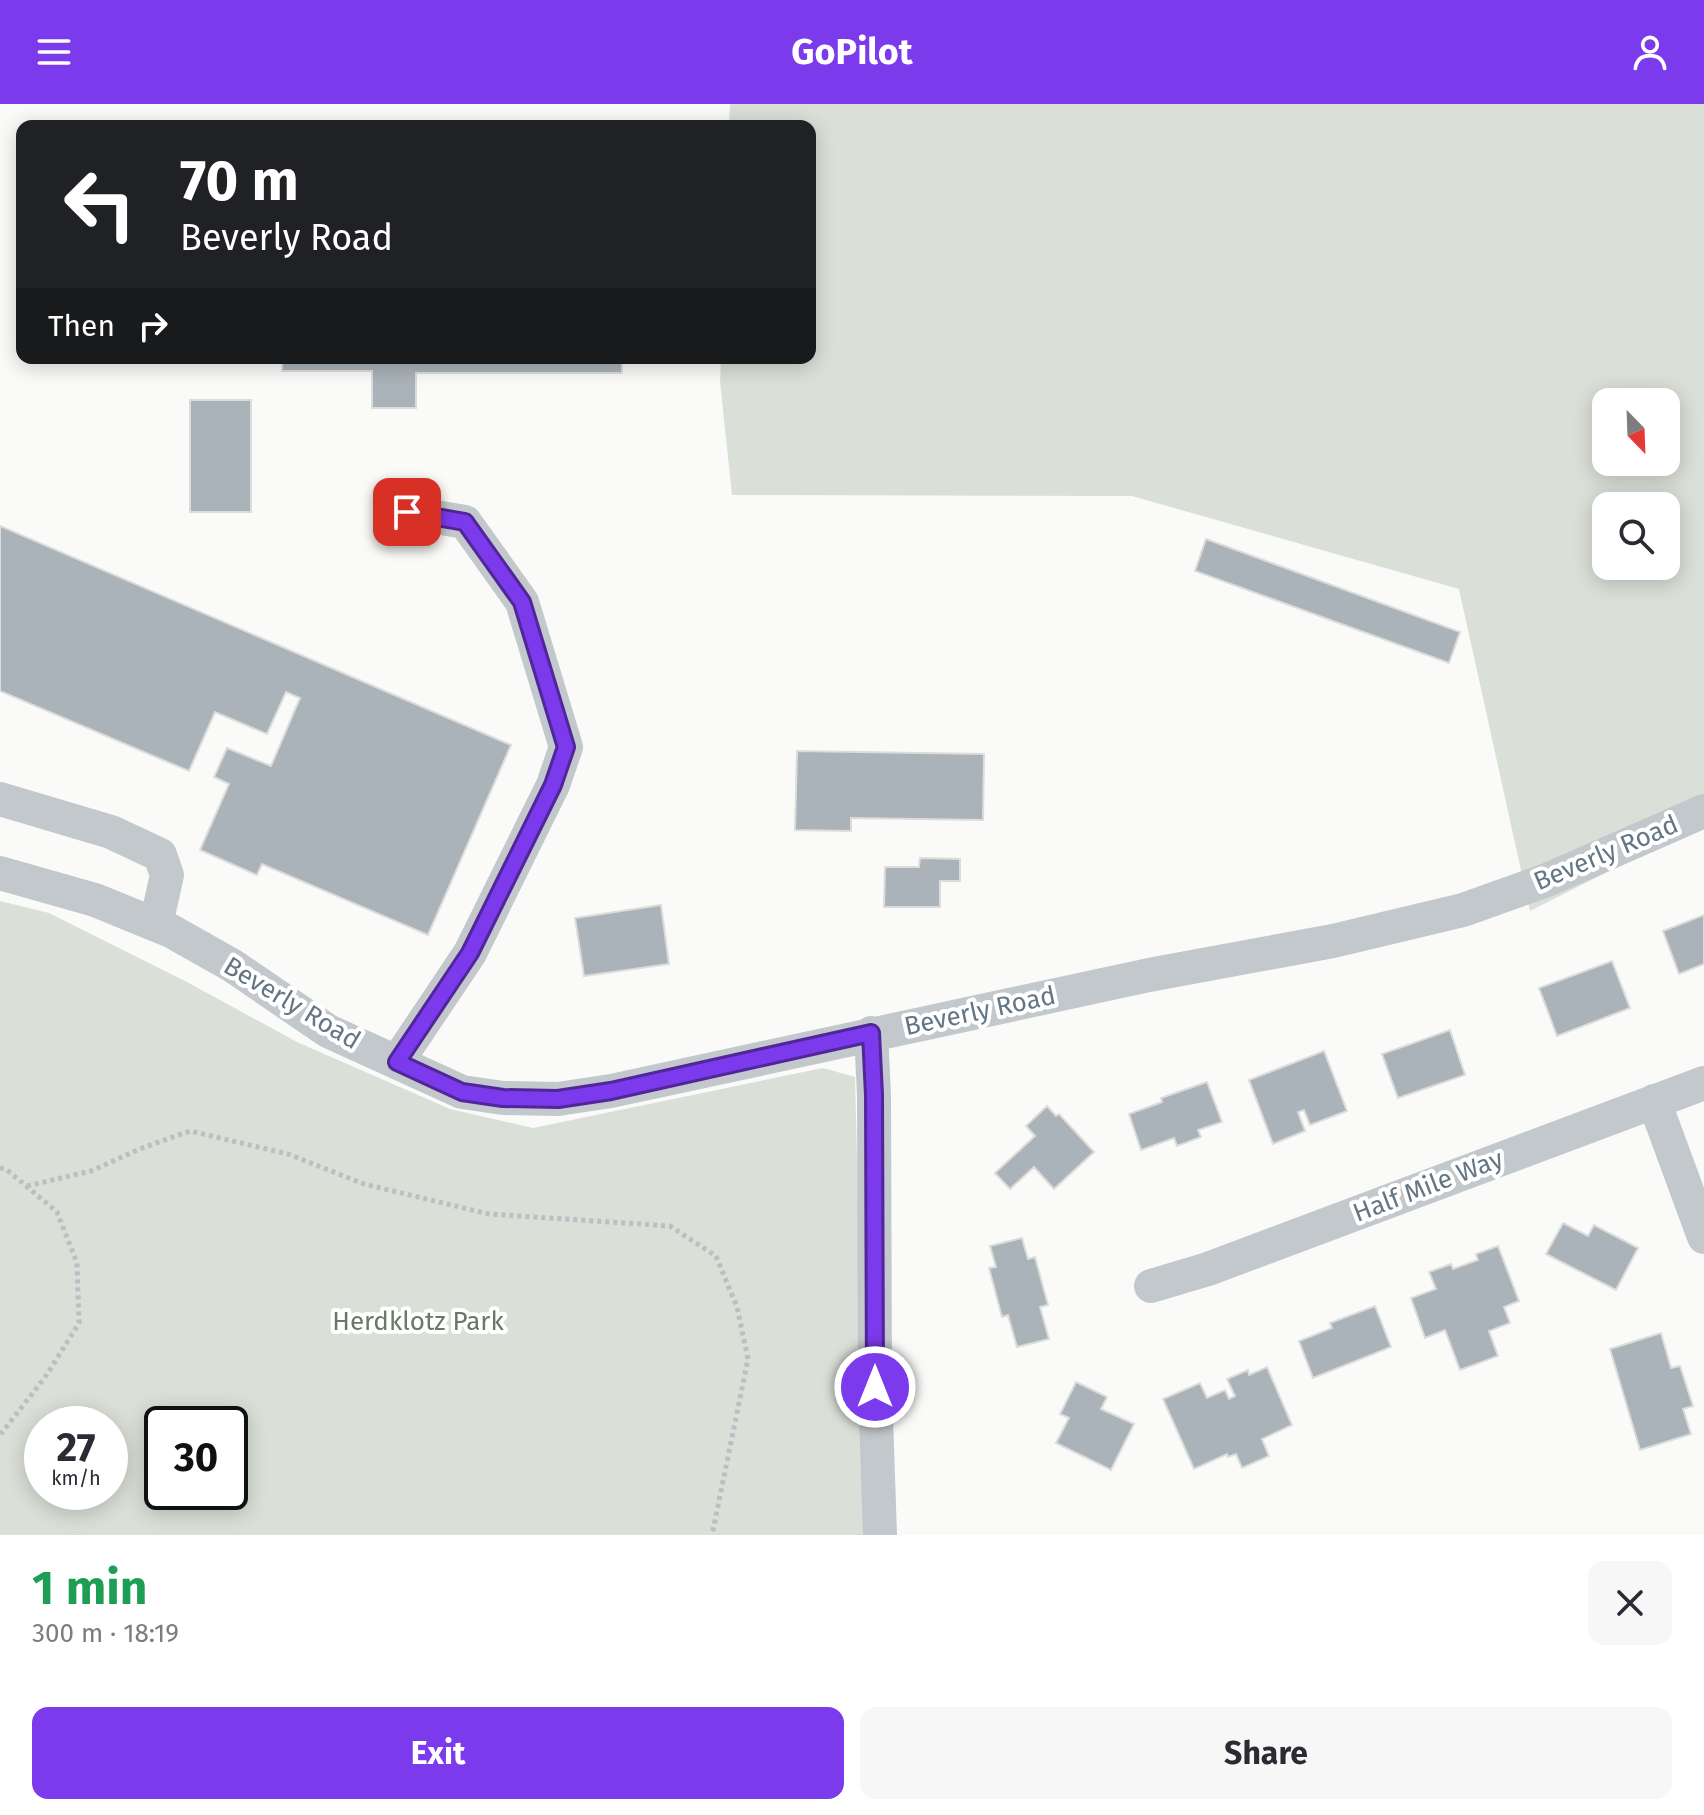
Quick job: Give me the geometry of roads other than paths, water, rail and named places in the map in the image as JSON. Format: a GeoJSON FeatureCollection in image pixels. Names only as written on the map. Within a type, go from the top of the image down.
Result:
{"type":"FeatureCollection","features":[{"type":"Feature","properties":{"kind":"street"},"geometry":{"type":"LineString","coordinates":[[397,1062],[470,953],[553,785],[566,747],[522,602],[465,522],[407,512]]}},
{"type":"Feature","properties":{"kind":"street"},"geometry":{"type":"LineString","coordinates":[[0,799],[111,832],[160,855],[167,875],[156,924]]}},
{"type":"Feature","properties":{"kind":"street","name":"Beverly Road"},"geometry":{"type":"LineString","coordinates":[[0,873],[95,900],[156,924],[233,966],[328,1031],[462,1092],[503,1098],[558,1099],[611,1091],[1149,975],[1333,941],[1463,910],[1547,880],[1704,811]]}},
{"type":"Feature","properties":{"kind":"street"},"geometry":{"type":"LineString","coordinates":[[871,1033],[880,1535]]}},
{"type":"Feature","properties":{"kind":"street","name":"Half Mile Way"},"geometry":{"type":"LineString","coordinates":[[1151,1286],[1208,1269],[1704,1083]]}},
{"type":"Feature","properties":{"kind":"street"},"geometry":{"type":"LineString","coordinates":[[1654,1101],[1704,1237]]}},
{"type":"Feature","properties":{"kind":"park label","name":"Herdklotz Park"},"geometry":{"type":"Point","coordinates":[418,1321]}}]}
